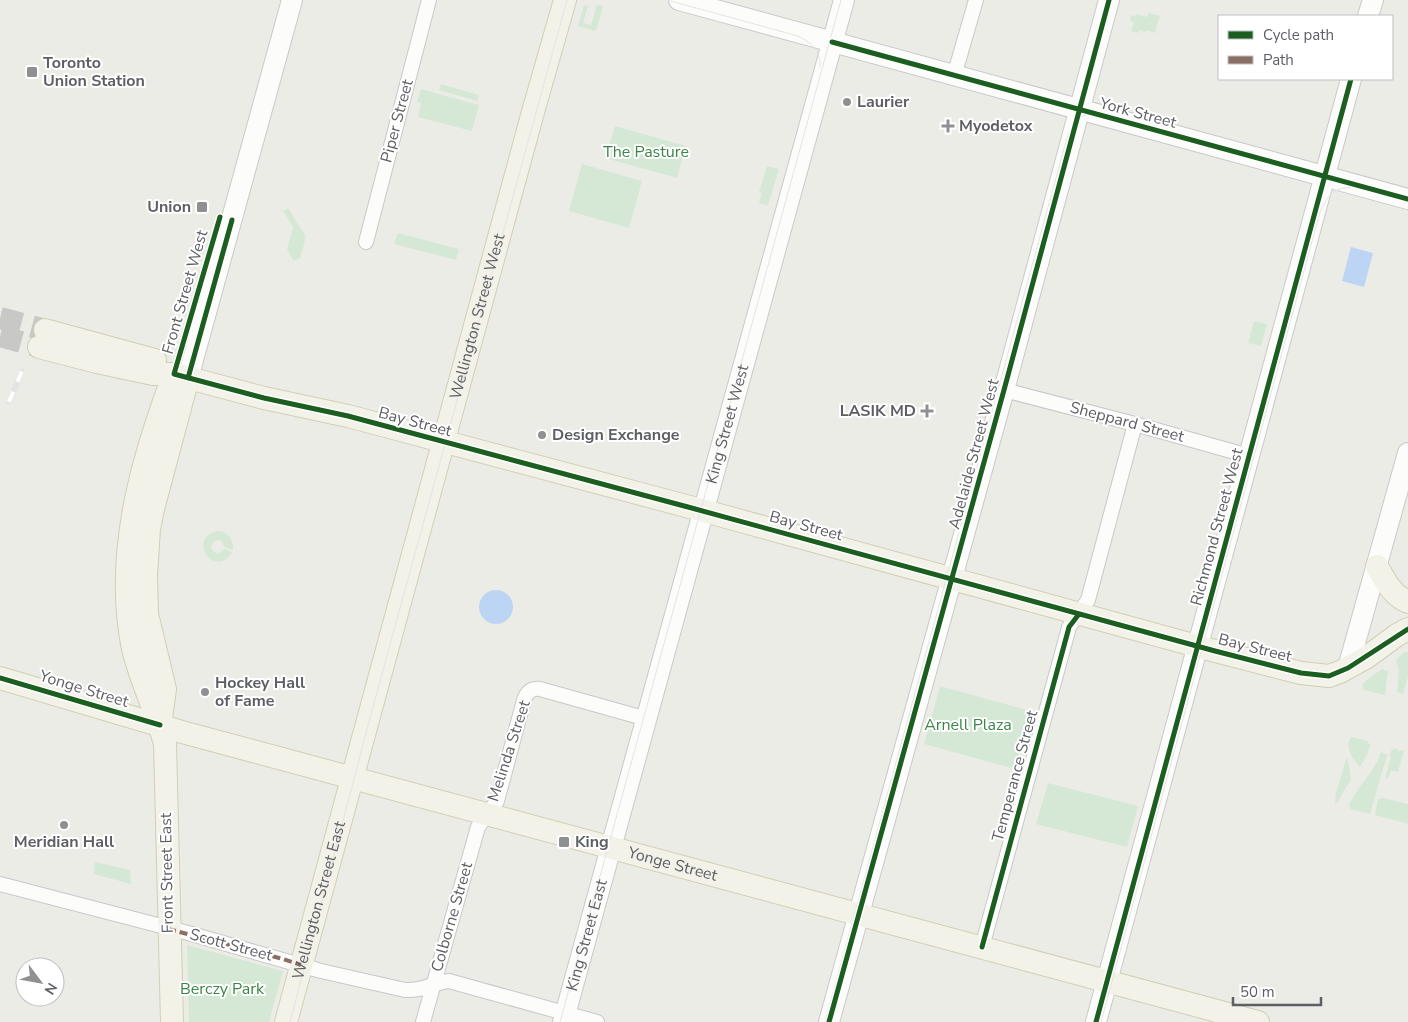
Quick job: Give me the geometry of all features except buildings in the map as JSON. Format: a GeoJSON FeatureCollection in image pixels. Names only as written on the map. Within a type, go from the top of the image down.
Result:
{"type":"FeatureCollection","features":[{"type":"Feature","properties":{"kind":"main road","name":"Wellington Street West"},"geometry":{"type":"LineString","coordinates":[[352,777],[565,0]]}},
{"type":"Feature","properties":{"kind":"main road","name":"York Street"},"geometry":{"type":"LineString","coordinates":[[678,0],[1408,199]]}},
{"type":"Feature","properties":{"kind":"main road","name":"King Street West"},"geometry":{"type":"LineString","coordinates":[[611,848],[844,0]]}},
{"type":"Feature","properties":{"kind":"main road","name":"Adelaide Street West"},"geometry":{"type":"LineString","coordinates":[[829,1022],[1004,390],[1109,0]]}},
{"type":"Feature","properties":{"kind":"main road"},"geometry":{"type":"LineString","coordinates":[[1368,15],[1372,0]]}},
{"type":"Feature","properties":{"kind":"main road","name":"Front Street West"},"geometry":{"type":"LineString","coordinates":[[160,725],[165,689],[141,635],[147,614],[146,568],[149,529],[144,507],[164,403],[181,376],[285,1]]}},
{"type":"Feature","properties":{"kind":"main road","name":"Richmond Street West"},"geometry":{"type":"LineString","coordinates":[[1096,1022],[1351,80]]}},
{"type":"Feature","properties":{"kind":"main road","name":"Bay Street"},"geometry":{"type":"LineString","coordinates":[[42,338],[96,362],[153,374],[181,376],[264,398],[348,416],[1301,673],[1329,676],[1367,657],[1408,629]]}},
{"type":"Feature","properties":{"kind":"main road"},"geometry":{"type":"LineString","coordinates":[[1348,668],[1408,453]]}},
{"type":"Feature","properties":{"kind":"main road"},"geometry":{"type":"LineString","coordinates":[[1377,566],[1395,594],[1408,602]]}},
{"type":"Feature","properties":{"kind":"main road","name":"Yonge Street"},"geometry":{"type":"LineString","coordinates":[[0,678],[182,732],[1258,1022]]}},
{"type":"Feature","properties":{"kind":"main road","name":"Front Street East"},"geometry":{"type":"LineString","coordinates":[[160,725],[165,744],[168,928],[172,1022]]}},
{"type":"Feature","properties":{"kind":"main road","name":"Wellington Street East"},"geometry":{"type":"LineString","coordinates":[[286,1022],[352,777]]}},
{"type":"Feature","properties":{"kind":"main road","name":"King Street East"},"geometry":{"type":"LineString","coordinates":[[564,1018],[611,848]]}},
{"type":"Feature","properties":{"kind":"street","name":"Piper Street"},"geometry":{"type":"LineString","coordinates":[[366,242],[429,0]]}},
{"type":"Feature","properties":{"kind":"street"},"geometry":{"type":"LineString","coordinates":[[954,76],[976,0]]}},
{"type":"Feature","properties":{"kind":"street","name":"Sheppard Street"},"geometry":{"type":"LineString","coordinates":[[1004,390],[1249,456]]}},
{"type":"Feature","properties":{"kind":"street","name":"Temperance Street"},"geometry":{"type":"LineString","coordinates":[[982,947],[1069,627],[1088,600],[1135,424]]}},
{"type":"Feature","properties":{"kind":"street","name":"Melinda Street"},"geometry":{"type":"LineString","coordinates":[[486,814],[497,801],[524,700],[533,689],[540,689],[647,719]]}},
{"type":"Feature","properties":{"kind":"street","name":"Colborne Street"},"geometry":{"type":"LineString","coordinates":[[423,1022],[478,827],[486,814]]}},
{"type":"Feature","properties":{"kind":"street","name":"Scott Street"},"geometry":{"type":"LineString","coordinates":[[0,884],[301,965],[405,990],[419,990],[449,981],[564,1018],[597,1022]]}},
{"type":"Feature","properties":{"kind":"green space"},"geometry":{"type":"Polygon","coordinates":[[[584,5],[588,6],[583,23],[591,25],[597,5],[603,6],[596,31],[578,26],[584,5]]]}},
{"type":"Feature","properties":{"kind":"green space"},"geometry":{"type":"Polygon","coordinates":[[[1149,13],[1160,16],[1155,33],[1146,30],[1145,32],[1139,30],[1138,33],[1131,31],[1134,23],[1130,21],[1131,15],[1135,16],[1136,14],[1147,17],[1149,13]]]}},
{"type":"Feature","properties":{"kind":"green space"},"geometry":{"type":"Polygon","coordinates":[[[441,84],[479,95],[477,101],[439,90],[441,84]]]}},
{"type":"Feature","properties":{"kind":"green space"},"geometry":{"type":"Polygon","coordinates":[[[421,89],[479,105],[472,131],[418,117],[421,103],[417,102],[421,89]]]}},
{"type":"Feature","properties":{"kind":"green space","name":"The Pasture"},"geometry":{"type":"Polygon","coordinates":[[[615,126],[686,146],[677,178],[605,158],[615,126]]]}},
{"type":"Feature","properties":{"kind":"green space"},"geometry":{"type":"Polygon","coordinates":[[[582,164],[642,181],[629,228],[569,211],[582,164]]]}},
{"type":"Feature","properties":{"kind":"green space"},"geometry":{"type":"Polygon","coordinates":[[[767,166],[779,169],[768,206],[759,203],[762,193],[759,192],[767,166]]]}},
{"type":"Feature","properties":{"kind":"green space"},"geometry":{"type":"Polygon","coordinates":[[[288,208],[306,237],[300,258],[294,261],[287,249],[293,227],[283,211],[288,208]]]}},
{"type":"Feature","properties":{"kind":"green space"},"geometry":{"type":"Polygon","coordinates":[[[398,233],[459,249],[456,260],[394,244],[398,233]]]}},
{"type":"Feature","properties":{"kind":"green space"},"geometry":{"type":"Polygon","coordinates":[[[1254,321],[1267,324],[1261,346],[1248,343],[1254,321]]]}},
{"type":"Feature","properties":{"kind":"green space"},"geometry":{"type":"Polygon","coordinates":[[[218,531],[230,537],[233,550],[224,547],[220,540],[214,541],[211,547],[214,552],[219,553],[224,549],[232,552],[225,560],[218,562],[211,560],[203,548],[204,541],[208,535],[218,531]]]}},
{"type":"Feature","properties":{"kind":"green space"},"geometry":{"type":"Polygon","coordinates":[[[1408,652],[1408,676],[1403,694],[1397,692],[1399,671],[1396,660],[1403,653],[1408,652]]]}},
{"type":"Feature","properties":{"kind":"green space"},"geometry":{"type":"Polygon","coordinates":[[[1382,669],[1388,671],[1385,695],[1364,690],[1362,687],[1364,682],[1382,669]]]}},
{"type":"Feature","properties":{"kind":"green space","name":"Arnell Plaza"},"geometry":{"type":"Polygon","coordinates":[[[940,686],[1031,711],[1015,769],[924,744],[940,686]]]}},
{"type":"Feature","properties":{"kind":"green space"},"geometry":{"type":"Polygon","coordinates":[[[1351,737],[1368,741],[1371,744],[1360,767],[1352,757],[1349,749],[1348,745],[1351,737]]]}},
{"type":"Feature","properties":{"kind":"green space"},"geometry":{"type":"Polygon","coordinates":[[[1396,748],[1399,751],[1404,750],[1398,772],[1391,770],[1389,777],[1385,779],[1391,757],[1389,756],[1392,749],[1396,748]]]}},
{"type":"Feature","properties":{"kind":"green space"},"geometry":{"type":"Polygon","coordinates":[[[1381,752],[1387,755],[1370,814],[1350,809],[1349,805],[1381,752]]]}},
{"type":"Feature","properties":{"kind":"green space"},"geometry":{"type":"Polygon","coordinates":[[[1347,756],[1351,779],[1337,803],[1335,803],[1336,793],[1347,756]]]}},
{"type":"Feature","properties":{"kind":"green space"},"geometry":{"type":"Polygon","coordinates":[[[1048,783],[1138,806],[1127,847],[1036,824],[1048,783]]]}},
{"type":"Feature","properties":{"kind":"green space"},"geometry":{"type":"Polygon","coordinates":[[[1384,798],[1408,804],[1408,824],[1375,815],[1378,799],[1384,798]]]}},
{"type":"Feature","properties":{"kind":"green space"},"geometry":{"type":"Polygon","coordinates":[[[95,862],[130,870],[131,884],[94,874],[95,862]]]}},
{"type":"Feature","properties":{"kind":"green space","name":"Berczy Park"},"geometry":{"type":"Polygon","coordinates":[[[187,945],[283,971],[269,1022],[189,1022],[187,945]]]}},
{"type":"Feature","properties":{"kind":"water"},"geometry":{"type":"Polygon","coordinates":[[[1351,247],[1373,253],[1364,287],[1342,281],[1351,247]]]}},
{"type":"Feature","properties":{"kind":"water"},"geometry":{"type":"Polygon","coordinates":[[[496,590],[503,591],[508,595],[512,600],[512,614],[508,619],[503,623],[496,624],[489,623],[484,619],[480,614],[479,607],[480,600],[484,595],[489,591],[496,590]]]}},
{"type":"Feature","properties":{"kind":"tunnel"},"geometry":{"type":"LineString","coordinates":[[0,318],[45,330]]}},
{"type":"Feature","properties":{"kind":"tunnel"},"geometry":{"type":"LineString","coordinates":[[0,336],[39,347]]}},
{"type":"Feature","properties":{"kind":"tram line"},"geometry":{"type":"LineString","coordinates":[[290,1022],[374,703],[567,0]]}},
{"type":"Feature","properties":{"kind":"tram line"},"geometry":{"type":"LineString","coordinates":[[667,0],[798,36],[807,41],[817,52],[820,67]]}},
{"type":"Feature","properties":{"kind":"tram line"},"geometry":{"type":"LineString","coordinates":[[560,1022],[841,0]]}},
{"type":"Feature","properties":{"kind":"tram line"},"geometry":{"type":"LineString","coordinates":[[825,1022],[1065,145],[1073,126],[1081,117],[1087,114],[1101,113],[1408,196]]}},
{"type":"Feature","properties":{"kind":"tram line"},"geometry":{"type":"LineString","coordinates":[[1101,1022],[1320,212],[1327,199],[1335,191],[1346,188],[1361,188]]}},
{"type":"Feature","properties":{"kind":"railway"},"geometry":{"type":"LineString","coordinates":[[9,402],[22,371]]}},
{"type":"Feature","properties":{"kind":"marked path"},"geometry":{"type":"LineString","coordinates":[[168,929],[301,965]]}},
{"type":"Feature","properties":{"kind":"cycle path"},"geometry":{"type":"LineString","coordinates":[[829,1022],[1004,390],[1109,0]]}},
{"type":"Feature","properties":{"kind":"cycle path"},"geometry":{"type":"LineString","coordinates":[[832,42],[1408,199]]}},
{"type":"Feature","properties":{"kind":"cycle path"},"geometry":{"type":"LineString","coordinates":[[1096,1022],[1351,80]]}},
{"type":"Feature","properties":{"kind":"cycle path"},"geometry":{"type":"LineString","coordinates":[[220,217],[174,374],[264,398],[348,416],[1301,673],[1329,676],[1348,668],[1408,629]]}},
{"type":"Feature","properties":{"kind":"cycle path"},"geometry":{"type":"LineString","coordinates":[[188,378],[232,220]]}},
{"type":"Feature","properties":{"kind":"cycle path"},"geometry":{"type":"LineString","coordinates":[[982,947],[1069,627],[1079,614]]}},
{"type":"Feature","properties":{"kind":"cycle path"},"geometry":{"type":"LineString","coordinates":[[0,678],[160,725]]}},
{"type":"Feature","properties":{"kind":"place","name":"Toronto Union Station"},"geometry":{"type":"Point","coordinates":[32,72]}},
{"type":"Feature","properties":{"kind":"place","name":"Laurier"},"geometry":{"type":"Point","coordinates":[847,102]}},
{"type":"Feature","properties":{"kind":"place","name":"Myodetox"},"geometry":{"type":"Point","coordinates":[948,126]}},
{"type":"Feature","properties":{"kind":"place","name":"Union"},"geometry":{"type":"Point","coordinates":[202,207]}},
{"type":"Feature","properties":{"kind":"place","name":"LASIK MD"},"geometry":{"type":"Point","coordinates":[927,411]}},
{"type":"Feature","properties":{"kind":"place","name":"Design Exchange"},"geometry":{"type":"Point","coordinates":[542,435]}},
{"type":"Feature","properties":{"kind":"place","name":"Hockey Hall of Fame"},"geometry":{"type":"Point","coordinates":[205,692]}},
{"type":"Feature","properties":{"kind":"place","name":"Meridian Hall"},"geometry":{"type":"Point","coordinates":[64,825]}},
{"type":"Feature","properties":{"kind":"place","name":"King"},"geometry":{"type":"Point","coordinates":[564,842]}}]}
